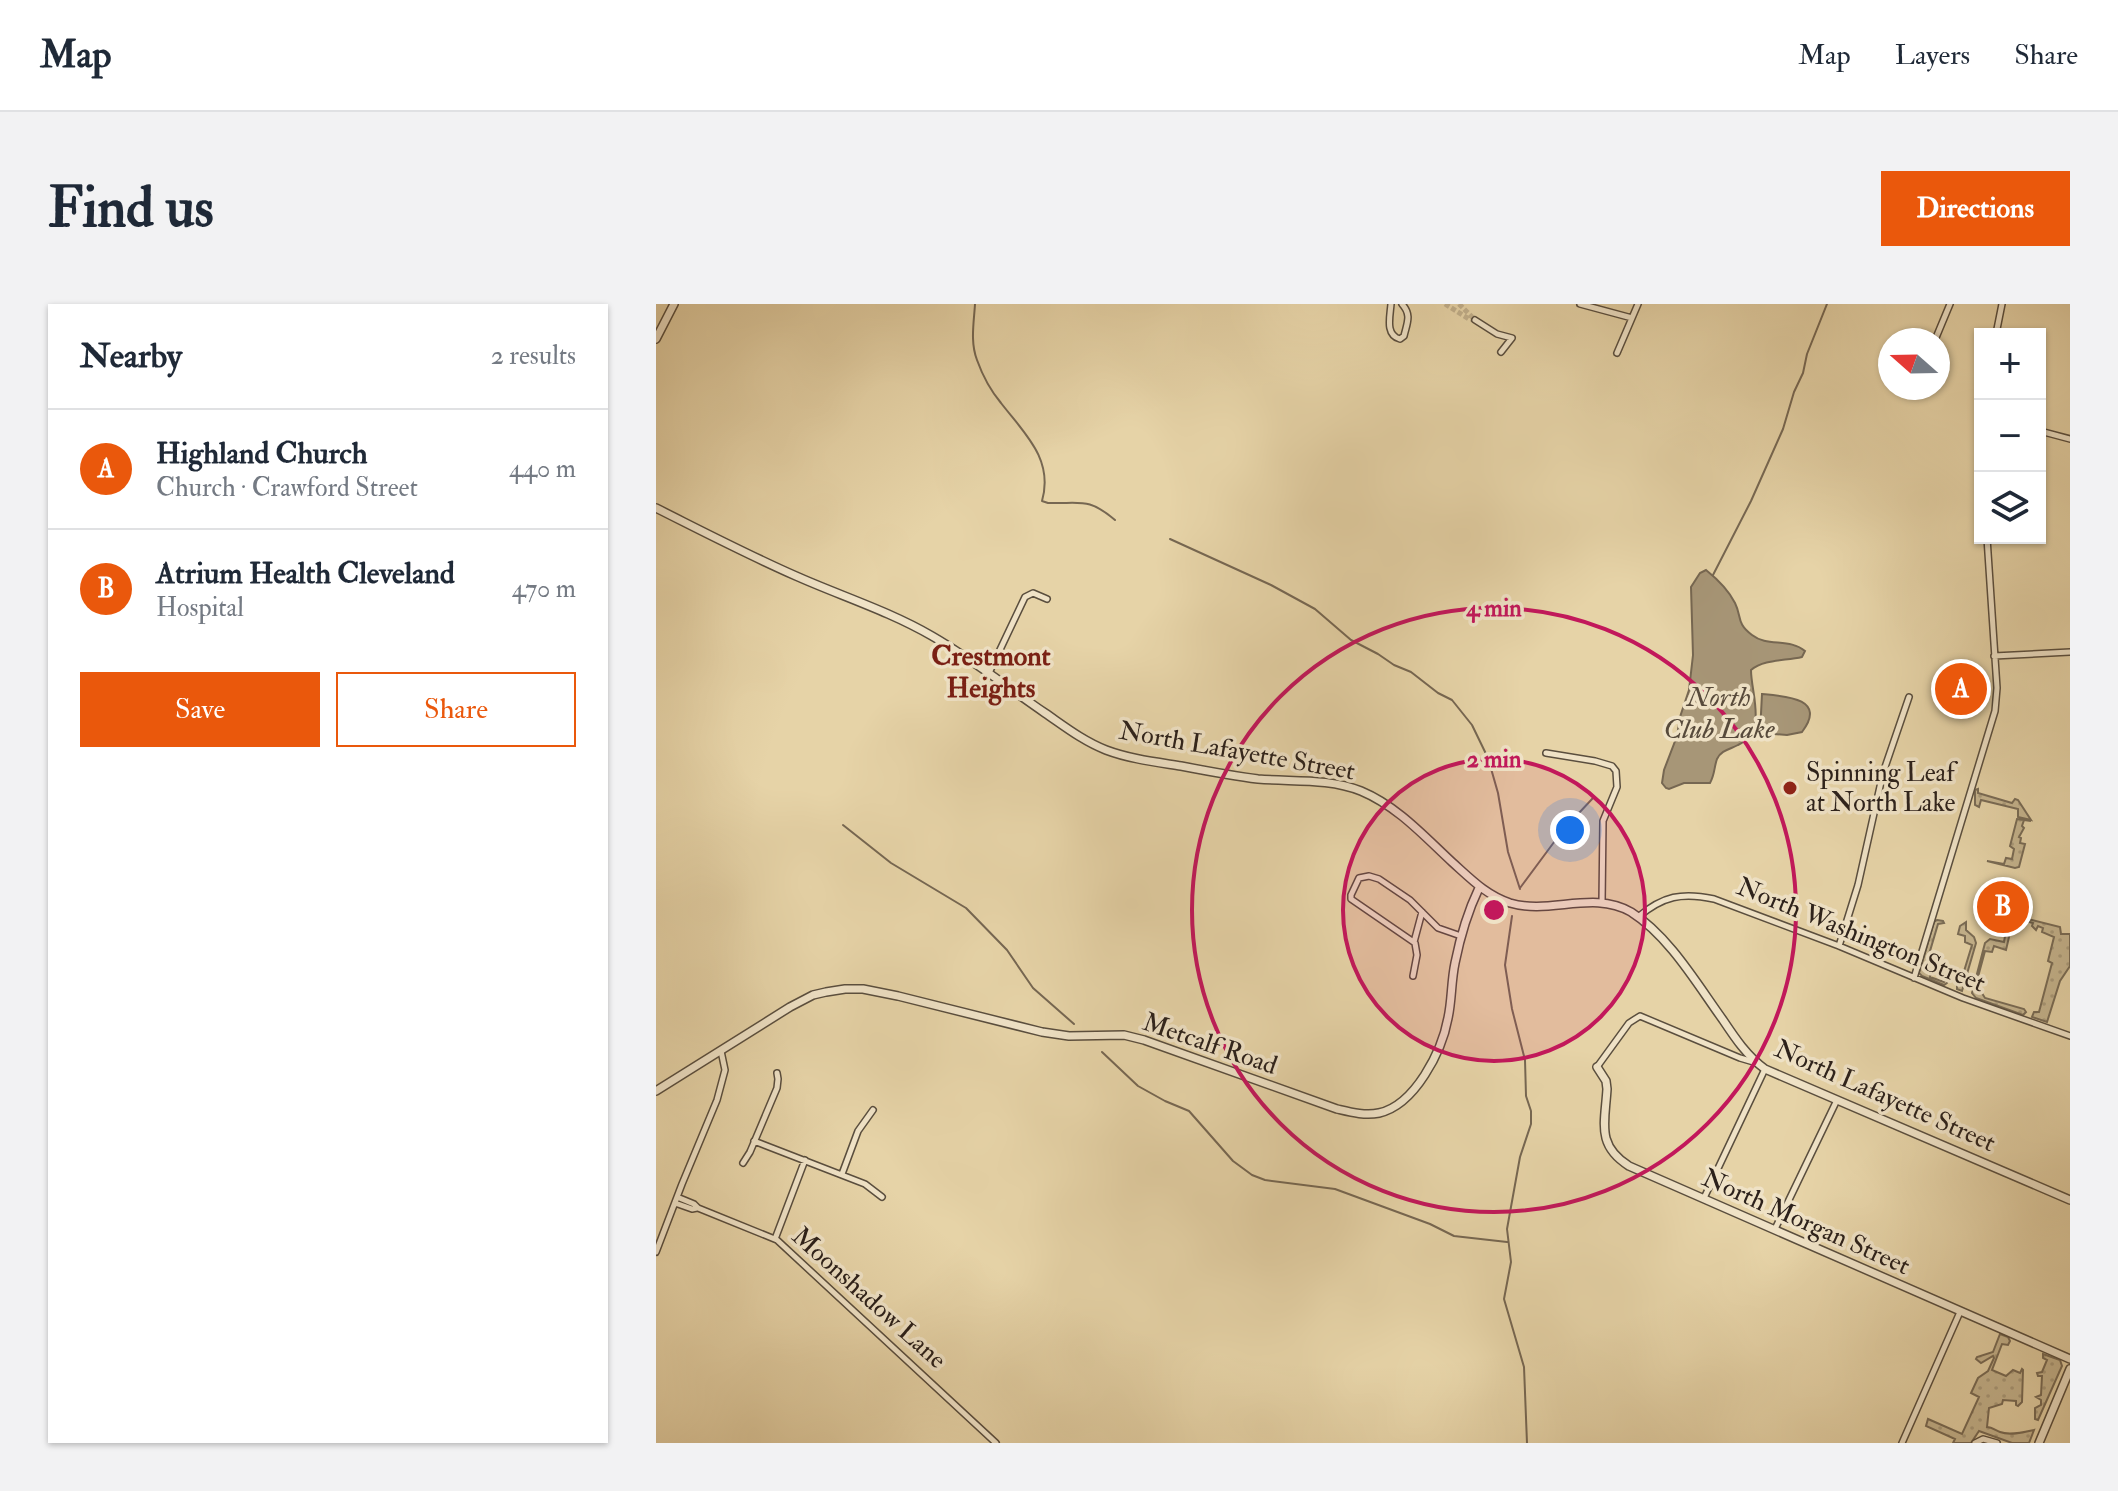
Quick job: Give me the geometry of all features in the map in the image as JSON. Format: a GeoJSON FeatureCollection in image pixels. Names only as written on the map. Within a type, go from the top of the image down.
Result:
{"type":"FeatureCollection","features":[{"type":"Feature","properties":{"kind":"street"},"geometry":{"type":"LineString","coordinates":[[656,339],[674,304]]}},
{"type":"Feature","properties":{"kind":"street"},"geometry":{"type":"LineString","coordinates":[[1391,304],[1390,332],[1400,339],[1404,336],[1409,315],[1402,304]]}},
{"type":"Feature","properties":{"kind":"street"},"geometry":{"type":"LineString","coordinates":[[1580,304],[1632,318]]}},
{"type":"Feature","properties":{"kind":"street"},"geometry":{"type":"LineString","coordinates":[[1617,353],[1638,304]]}},
{"type":"Feature","properties":{"kind":"street"},"geometry":{"type":"LineString","coordinates":[[1940,328],[1950,304]]}},
{"type":"Feature","properties":{"kind":"street"},"geometry":{"type":"LineString","coordinates":[[1997,328],[2002,304]]}},
{"type":"Feature","properties":{"kind":"street"},"geometry":{"type":"LineString","coordinates":[[1475,320],[1497,334]]}},
{"type":"Feature","properties":{"kind":"street"},"geometry":{"type":"LineString","coordinates":[[2046,433],[2070,439]]}},
{"type":"Feature","properties":{"kind":"street","name":"North Lafayette Street"},"geometry":{"type":"LineString","coordinates":[[656,508],[794,575],[919,629],[953,648],[1082,738],[1106,750],[1229,774],[1322,781],[1362,792],[1405,818],[1479,888],[1501,899],[1523,906],[1602,903],[1620,907],[1638,917],[1676,954],[1734,1037],[1765,1069],[2070,1200]]}},
{"type":"Feature","properties":{"kind":"street"},"geometry":{"type":"LineString","coordinates":[[1914,978],[1995,711],[1997,688],[1987,544]]}},
{"type":"Feature","properties":{"kind":"street"},"geometry":{"type":"LineString","coordinates":[[989,673],[1025,597],[1033,593],[1047,599]]}},
{"type":"Feature","properties":{"kind":"street"},"geometry":{"type":"LineString","coordinates":[[1994,656],[2070,652]]}},
{"type":"Feature","properties":{"kind":"street"},"geometry":{"type":"LineString","coordinates":[[1839,946],[1858,885],[1883,773],[1909,697]]}},
{"type":"Feature","properties":{"kind":"street"},"geometry":{"type":"LineString","coordinates":[[1546,753],[1595,761],[1612,766],[1616,771],[1617,787],[1603,821],[1602,903]]}},
{"type":"Feature","properties":{"kind":"street"},"geometry":{"type":"LineString","coordinates":[[1414,942],[1353,901],[1351,895],[1359,878],[1373,877],[1387,883],[1410,900],[1438,928],[1462,936]]}},
{"type":"Feature","properties":{"kind":"street","name":"Metcalf Road"},"geometry":{"type":"LineString","coordinates":[[656,1091],[813,995],[863,989],[1058,1035],[1124,1035],[1337,1109],[1357,1114],[1381,1113],[1412,1091],[1427,1072],[1440,1047],[1462,936],[1479,888]]}},
{"type":"Feature","properties":{"kind":"street","name":"North Washington Street"},"geometry":{"type":"LineString","coordinates":[[1638,917],[1659,902],[1682,895],[1697,895],[1742,909],[1967,1000],[2070,1036]]}},
{"type":"Feature","properties":{"kind":"street"},"geometry":{"type":"LineString","coordinates":[[1413,976],[1417,955],[1414,942],[1422,912]]}},
{"type":"Feature","properties":{"kind":"street"},"geometry":{"type":"LineString","coordinates":[[1597,1067],[1629,1023],[1640,1016],[1757,1063]]}},
{"type":"Feature","properties":{"kind":"street"},"geometry":{"type":"LineString","coordinates":[[656,1252],[722,1085],[725,1070],[721,1051]]}},
{"type":"Feature","properties":{"kind":"street","name":"North Morgan Street"},"geometry":{"type":"LineString","coordinates":[[1597,1067],[1606,1081],[1606,1142],[1610,1151],[1629,1166],[2070,1359]]}},
{"type":"Feature","properties":{"kind":"street"},"geometry":{"type":"LineString","coordinates":[[1704,1198],[1765,1069]]}},
{"type":"Feature","properties":{"kind":"street"},"geometry":{"type":"LineString","coordinates":[[743,1163],[777,1088],[777,1073]]}},
{"type":"Feature","properties":{"kind":"street"},"geometry":{"type":"LineString","coordinates":[[1775,1229],[1837,1100]]}},
{"type":"Feature","properties":{"kind":"street"},"geometry":{"type":"LineString","coordinates":[[842,1174],[858,1131],[873,1110]]}},
{"type":"Feature","properties":{"kind":"street"},"geometry":{"type":"LineString","coordinates":[[754,1141],[865,1184],[882,1197]]}},
{"type":"Feature","properties":{"kind":"street"},"geometry":{"type":"LineString","coordinates":[[775,1239],[805,1160]]}},
{"type":"Feature","properties":{"kind":"street","name":"Moonshadow Lane"},"geometry":{"type":"LineString","coordinates":[[676,1200],[692,1209],[698,1208],[775,1239],[996,1443]]}},
{"type":"Feature","properties":{"kind":"street"},"geometry":{"type":"LineString","coordinates":[[1902,1443],[1960,1312]]}},
{"type":"Feature","properties":{"kind":"street"},"geometry":{"type":"LineString","coordinates":[[2039,1443],[2070,1369]]}},
{"type":"Feature","properties":{"kind":"street"},"geometry":{"type":"LineString","coordinates":[[1975,1443],[1983,1439],[1997,1443]]}},
{"type":"Feature","properties":{"kind":"shaded area"},"geometry":{"type":"Polygon","coordinates":[[[1978,789],[1978,793],[2012,803],[2018,800],[2031,820],[2018,817],[2018,809],[1981,800],[1979,807],[1975,805],[1975,790],[1978,789]]]}},
{"type":"Feature","properties":{"kind":"shaded area"},"geometry":{"type":"Polygon","coordinates":[[[2017,819],[2024,820],[2019,837],[2020,843],[2025,844],[2019,867],[1987,861],[2004,864],[2006,858],[2012,859],[2014,849],[2010,846],[2017,819]]]}},
{"type":"Feature","properties":{"kind":"shaded area"},"geometry":{"type":"Polygon","coordinates":[[[2016,916],[2060,927],[2061,934],[2070,934],[2070,966],[2060,981],[2047,1022],[2032,1017],[2034,1012],[2039,1012],[2052,963],[2048,961],[2054,937],[2042,932],[2043,928],[2038,926],[2036,930],[2033,923],[2016,916]]]}},
{"type":"Feature","properties":{"kind":"shaded area"},"geometry":{"type":"Polygon","coordinates":[[[1937,920],[1944,923],[1938,924],[1925,968],[1931,971],[1930,977],[1944,982],[1948,977],[1944,985],[1919,973],[1937,920]]]}},
{"type":"Feature","properties":{"kind":"shaded area"},"geometry":{"type":"Polygon","coordinates":[[[1966,922],[1966,930],[1976,943],[1962,991],[1957,989],[1957,981],[1961,981],[1972,945],[1965,942],[1965,936],[1958,934],[1960,926],[1966,922]]]}},
{"type":"Feature","properties":{"kind":"shaded area"},"geometry":{"type":"Polygon","coordinates":[[[2007,925],[2009,937],[2006,950],[1994,946],[1992,952],[1985,951],[1975,988],[1985,998],[2024,1009],[2026,1012],[2023,1015],[1976,998],[1972,993],[1985,943],[1990,939],[2004,942],[2007,925]]]}},
{"type":"Feature","properties":{"kind":"shaded area"},"geometry":{"type":"Polygon","coordinates":[[[2000,1334],[2010,1341],[2008,1345],[2002,1344],[1992,1370],[2006,1376],[2013,1370],[2020,1373],[2023,1370],[2022,1402],[2018,1406],[2016,1401],[2003,1400],[2002,1404],[1989,1408],[1987,1427],[2008,1434],[2034,1430],[2029,1443],[2012,1443],[1979,1431],[1971,1443],[1953,1443],[1955,1439],[1926,1426],[1928,1419],[1962,1434],[1979,1397],[1971,1393],[1994,1358],[1981,1363],[1976,1359],[1993,1352],[2000,1334]]]}},
{"type":"Feature","properties":{"kind":"shaded area"},"geometry":{"type":"Polygon","coordinates":[[[2043,1354],[2060,1360],[2062,1366],[2038,1420],[2035,1419],[2035,1408],[2041,1405],[2041,1400],[2036,1397],[2041,1395],[2042,1376],[2037,1373],[2042,1372],[2047,1360],[2043,1354]]]}},
{"type":"Feature","properties":{"kind":"water","name":"North Club Lake"},"geometry":{"type":"Polygon","coordinates":[[[1706,570],[1729,594],[1747,631],[1758,639],[1792,645],[1805,651],[1802,657],[1768,662],[1751,670],[1756,711],[1753,731],[1747,739],[1719,756],[1710,783],[1684,783],[1669,789],[1662,783],[1664,770],[1689,690],[1693,655],[1691,587],[1700,573],[1706,570]]]}},
{"type":"Feature","properties":{"kind":"water","name":"North Club Lake"},"geometry":{"type":"Polygon","coordinates":[[[1762,694],[1791,698],[1807,706],[1809,721],[1802,732],[1787,735],[1760,733],[1762,694]]]}},
{"type":"Feature","properties":{"kind":"waterway"},"geometry":{"type":"LineString","coordinates":[[975,304],[973,339],[977,360],[994,393],[1035,448],[1044,472],[1042,501],[1091,505],[1115,520]]}},
{"type":"Feature","properties":{"kind":"waterway"},"geometry":{"type":"LineString","coordinates":[[1713,575],[1783,429],[1827,304]]}},
{"type":"Feature","properties":{"kind":"waterway"},"geometry":{"type":"LineString","coordinates":[[1170,539],[1271,585],[1315,609],[1351,640],[1411,672],[1452,700],[1472,725],[1488,758],[1498,793],[1508,852],[1520,889]]}},
{"type":"Feature","properties":{"kind":"waterway"},"geometry":{"type":"LineString","coordinates":[[1520,888],[1563,830],[1593,798]]}},
{"type":"Feature","properties":{"kind":"waterway"},"geometry":{"type":"LineString","coordinates":[[843,825],[891,863],[966,908],[1007,950],[1033,988],[1074,1024]]}},
{"type":"Feature","properties":{"kind":"waterway"},"geometry":{"type":"LineString","coordinates":[[1512,916],[1505,965],[1525,1060],[1531,1124],[1520,1157],[1507,1229],[1511,1262],[1504,1299],[1524,1367],[1527,1443]]}},
{"type":"Feature","properties":{"kind":"waterway"},"geometry":{"type":"LineString","coordinates":[[1102,1052],[1138,1086],[1189,1111],[1233,1161],[1252,1175],[1265,1180],[1335,1189],[1454,1236],[1507,1242]]}},
{"type":"Feature","properties":{"kind":"tunnel"},"geometry":{"type":"LineString","coordinates":[[1445,304],[1475,320]]}},
{"type":"Feature","properties":{"kind":"tunnel"},"geometry":{"type":"LineString","coordinates":[[1459,304],[1474,319]]}},
{"type":"Feature","properties":{"kind":"place","name":"Highland Church"},"geometry":{"type":"Point","coordinates":[1961,689]}},
{"type":"Feature","properties":{"kind":"place","name":"Spinning Leaf at North Lake"},"geometry":{"type":"Point","coordinates":[1790,788]}},
{"type":"Feature","properties":{"kind":"place","name":"Atrium Health Cleveland"},"geometry":{"type":"Point","coordinates":[2003,907]}},
{"type":"Feature","properties":{"kind":"district","name":"Crestmont Heights"},"geometry":{"type":"Point","coordinates":[991,672]}}]}
